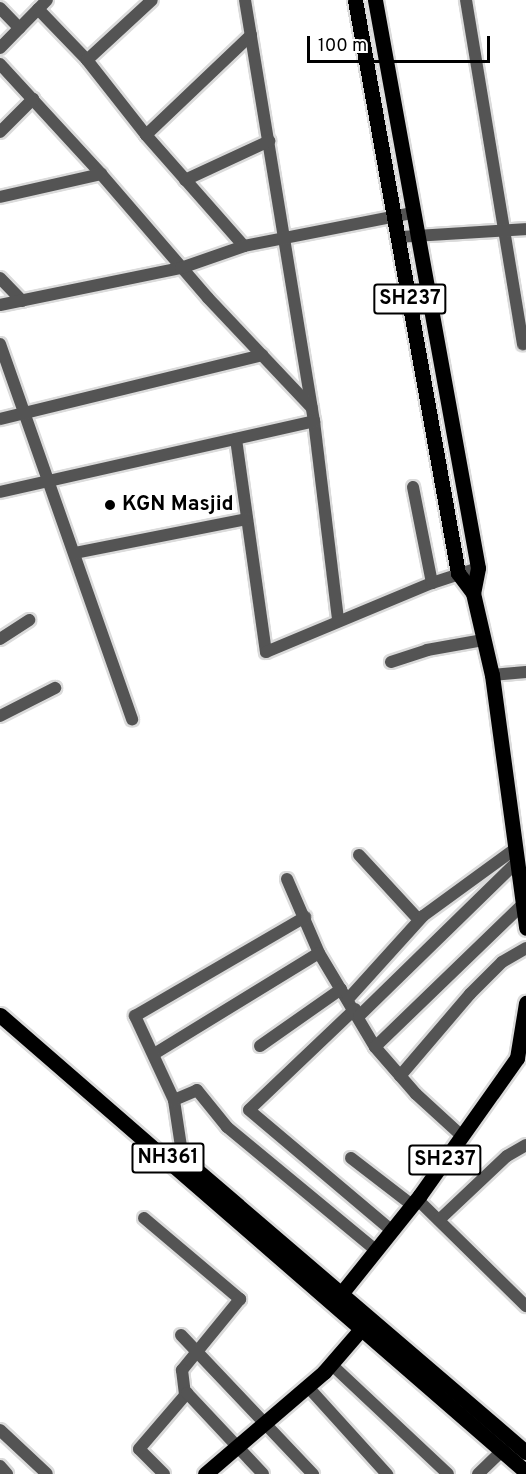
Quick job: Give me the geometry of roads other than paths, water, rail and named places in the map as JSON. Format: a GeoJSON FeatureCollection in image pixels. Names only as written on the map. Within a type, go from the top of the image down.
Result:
{"type":"FeatureCollection","features":[{"type":"Feature","properties":{"kind":"main road","name":"SH237"},"geometry":{"type":"LineString","coordinates":[[376,0],[412,213],[478,568],[473,594],[492,675],[526,928]]}},
{"type":"Feature","properties":{"kind":"main road","name":"SH237"},"geometry":{"type":"LineString","coordinates":[[356,1],[458,573],[473,594]]}},
{"type":"Feature","properties":{"kind":"main road"},"geometry":{"type":"LineString","coordinates":[[0,1003],[184,1165]]}},
{"type":"Feature","properties":{"kind":"main road","name":"SH237"},"geometry":{"type":"LineString","coordinates":[[338,1298],[415,1202],[517,1058],[523,1043],[526,1003]]}},
{"type":"Feature","properties":{"kind":"main road","name":"NH361"},"geometry":{"type":"LineString","coordinates":[[0,1015],[184,1165],[338,1298]]}},
{"type":"Feature","properties":{"kind":"main road"},"geometry":{"type":"LineString","coordinates":[[338,1298],[362,1328],[526,1472]]}},
{"type":"Feature","properties":{"kind":"main road"},"geometry":{"type":"LineString","coordinates":[[338,1298],[526,1452]]}},
{"type":"Feature","properties":{"kind":"main road"},"geometry":{"type":"LineString","coordinates":[[205,1474],[332,1365],[362,1328]]}},
{"type":"Feature","properties":{"kind":"street"},"geometry":{"type":"LineString","coordinates":[[87,60],[152,0]]}},
{"type":"Feature","properties":{"kind":"street"},"geometry":{"type":"LineString","coordinates":[[244,0],[286,237],[314,421],[338,620]]}},
{"type":"Feature","properties":{"kind":"street"},"geometry":{"type":"LineString","coordinates":[[356,1],[376,0]]}},
{"type":"Feature","properties":{"kind":"street"},"geometry":{"type":"LineString","coordinates":[[466,0],[523,344]]}},
{"type":"Feature","properties":{"kind":"street"},"geometry":{"type":"LineString","coordinates":[[0,48],[42,4],[146,135],[244,246]]}},
{"type":"Feature","properties":{"kind":"street"},"geometry":{"type":"LineString","coordinates":[[0,8],[19,28]]}},
{"type":"Feature","properties":{"kind":"street"},"geometry":{"type":"LineString","coordinates":[[146,135],[251,35]]}},
{"type":"Feature","properties":{"kind":"street"},"geometry":{"type":"LineString","coordinates":[[0,64],[101,174],[182,268],[312,408]]}},
{"type":"Feature","properties":{"kind":"street"},"geometry":{"type":"LineString","coordinates":[[0,132],[33,99]]}},
{"type":"Feature","properties":{"kind":"street"},"geometry":{"type":"LineString","coordinates":[[185,180],[269,141]]}},
{"type":"Feature","properties":{"kind":"street"},"geometry":{"type":"LineString","coordinates":[[0,185],[5,196],[101,174]]}},
{"type":"Feature","properties":{"kind":"street"},"geometry":{"type":"LineString","coordinates":[[0,305],[182,268],[244,246],[412,213]]}},
{"type":"Feature","properties":{"kind":"street"},"geometry":{"type":"LineString","coordinates":[[399,237],[416,233],[526,229]]}},
{"type":"Feature","properties":{"kind":"street"},"geometry":{"type":"LineString","coordinates":[[0,278],[22,300]]}},
{"type":"Feature","properties":{"kind":"street"},"geometry":{"type":"LineString","coordinates":[[0,344],[27,414],[132,718]]}},
{"type":"Feature","properties":{"kind":"street"},"geometry":{"type":"LineString","coordinates":[[0,419],[262,355]]}},
{"type":"Feature","properties":{"kind":"street"},"geometry":{"type":"LineString","coordinates":[[0,492],[314,421]]}},
{"type":"Feature","properties":{"kind":"street"},"geometry":{"type":"LineString","coordinates":[[236,439],[266,652],[338,620],[458,573],[478,568]]}},
{"type":"Feature","properties":{"kind":"street"},"geometry":{"type":"LineString","coordinates":[[413,486],[432,583]]}},
{"type":"Feature","properties":{"kind":"street"},"geometry":{"type":"LineString","coordinates":[[75,554],[247,519]]}},
{"type":"Feature","properties":{"kind":"street"},"geometry":{"type":"LineString","coordinates":[[0,639],[29,620]]}},
{"type":"Feature","properties":{"kind":"street"},"geometry":{"type":"LineString","coordinates":[[391,662],[427,650],[483,640]]}},
{"type":"Feature","properties":{"kind":"street"},"geometry":{"type":"LineString","coordinates":[[492,675],[526,672]]}},
{"type":"Feature","properties":{"kind":"street"},"geometry":{"type":"LineString","coordinates":[[0,716],[55,688]]}},
{"type":"Feature","properties":{"kind":"street"},"geometry":{"type":"LineString","coordinates":[[359,855],[419,920]]}},
{"type":"Feature","properties":{"kind":"street"},"geometry":{"type":"LineString","coordinates":[[392,1231],[249,1110],[351,1003],[419,920],[516,856]]}},
{"type":"Feature","properties":{"kind":"street"},"geometry":{"type":"LineString","coordinates":[[260,1046],[351,1003],[516,856]]}},
{"type":"Feature","properties":{"kind":"street"},"geometry":{"type":"LineString","coordinates":[[287,879],[319,953],[351,1003],[375,1047],[400,1076],[462,1136]]}},
{"type":"Feature","properties":{"kind":"street"},"geometry":{"type":"LineString","coordinates":[[375,1047],[523,904]]}},
{"type":"Feature","properties":{"kind":"street"},"geometry":{"type":"LineString","coordinates":[[184,1165],[174,1100],[135,1016],[305,917]]}},
{"type":"Feature","properties":{"kind":"street"},"geometry":{"type":"LineString","coordinates":[[400,1076],[470,994],[502,963],[526,948]]}},
{"type":"Feature","properties":{"kind":"street"},"geometry":{"type":"LineString","coordinates":[[154,1054],[319,953]]}},
{"type":"Feature","properties":{"kind":"street"},"geometry":{"type":"LineString","coordinates":[[174,1100],[197,1090],[227,1127],[377,1251]]}},
{"type":"Feature","properties":{"kind":"street"},"geometry":{"type":"LineString","coordinates":[[439,1220],[507,1156],[526,1145]]}},
{"type":"Feature","properties":{"kind":"street"},"geometry":{"type":"LineString","coordinates":[[351,1158],[439,1220],[526,1306]]}},
{"type":"Feature","properties":{"kind":"street"},"geometry":{"type":"LineString","coordinates":[[144,1218],[240,1299],[182,1370],[185,1396]]}},
{"type":"Feature","properties":{"kind":"street"},"geometry":{"type":"LineString","coordinates":[[181,1335],[313,1474]]}},
{"type":"Feature","properties":{"kind":"street"},"geometry":{"type":"LineString","coordinates":[[332,1365],[448,1474]]}},
{"type":"Feature","properties":{"kind":"street"},"geometry":{"type":"LineString","coordinates":[[308,1387],[387,1474]]}},
{"type":"Feature","properties":{"kind":"street"},"geometry":{"type":"LineString","coordinates":[[164,1474],[139,1449],[187,1393],[263,1474]]}},
{"type":"Feature","properties":{"kind":"street"},"geometry":{"type":"LineString","coordinates":[[0,1430],[46,1474]]}},
{"type":"Feature","properties":{"kind":"street"},"geometry":{"type":"LineString","coordinates":[[478,1474],[503,1450]]}},
{"type":"Feature","properties":{"kind":"street"},"geometry":{"type":"LineString","coordinates":[[0,1466],[7,1474]]}},
{"type":"Feature","properties":{"kind":"place","name":"KGN Masjid"},"geometry":{"type":"Point","coordinates":[110,505]}}]}
